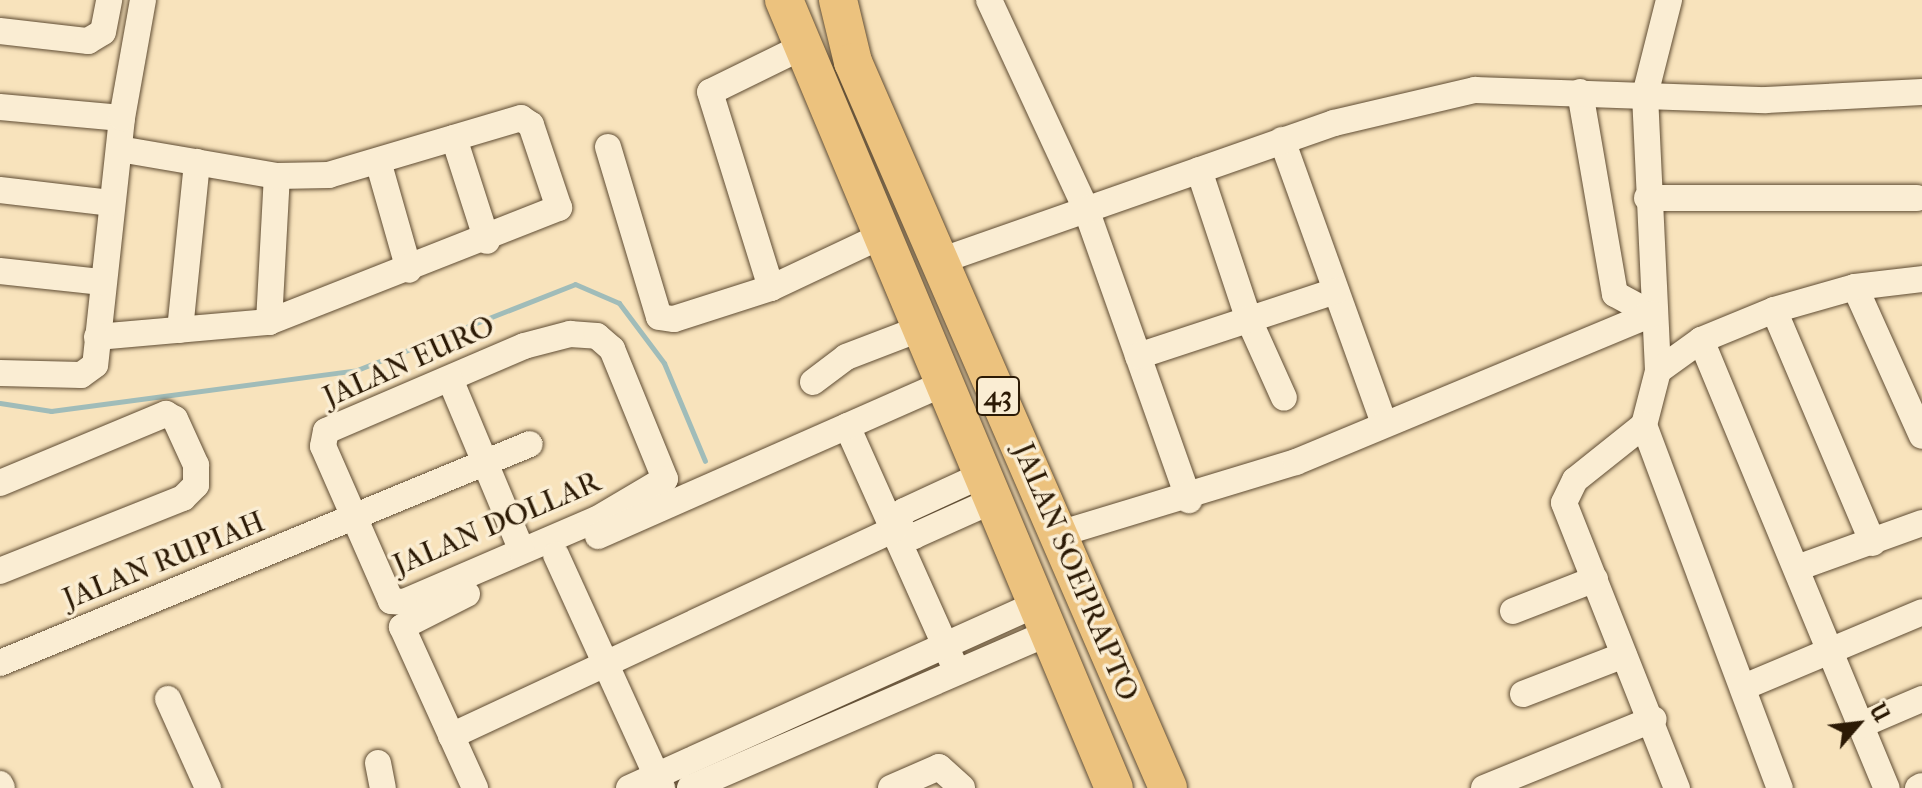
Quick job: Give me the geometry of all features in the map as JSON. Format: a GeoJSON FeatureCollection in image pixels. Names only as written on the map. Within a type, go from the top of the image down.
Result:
{"type":"FeatureCollection","features":[{"type":"Feature","properties":{"kind":"highway","name":"JALAN SOEPRAPTO"},"geometry":{"type":"LineString","coordinates":[[784,0],[800,48],[879,237],[1114,788]]}},
{"type":"Feature","properties":{"kind":"highway","name":"JALAN SOEPRAPTO"},"geometry":{"type":"LineString","coordinates":[[838,0],[853,62],[1168,788]]}},
{"type":"Feature","properties":{"kind":"street"},"geometry":{"type":"LineString","coordinates":[[0,31],[88,41],[103,32],[109,0]]}},
{"type":"Feature","properties":{"kind":"street"},"geometry":{"type":"LineString","coordinates":[[0,373],[81,375],[95,365],[110,203],[143,0]]}},
{"type":"Feature","properties":{"kind":"street"},"geometry":{"type":"LineString","coordinates":[[989,0],[1086,209],[1189,500]]}},
{"type":"Feature","properties":{"kind":"street"},"geometry":{"type":"LineString","coordinates":[[1669,0],[1645,95],[1652,314],[1658,371],[1644,425],[1567,491],[1566,514],[1654,719],[1677,788]]}},
{"type":"Feature","properties":{"kind":"street"},"geometry":{"type":"LineString","coordinates":[[771,288],[710,92],[800,48]]}},
{"type":"Feature","properties":{"kind":"street"},"geometry":{"type":"LineString","coordinates":[[940,261],[1282,140],[1475,90],[1820,99],[1922,92]]}},
{"type":"Feature","properties":{"kind":"street"},"geometry":{"type":"LineString","coordinates":[[1580,92],[1615,294],[1652,314]]}},
{"type":"Feature","properties":{"kind":"street"},"geometry":{"type":"LineString","coordinates":[[0,107],[122,118]]}},
{"type":"Feature","properties":{"kind":"street"},"geometry":{"type":"LineString","coordinates":[[97,337],[269,322],[552,215],[559,204],[525,119],[329,175],[277,176],[119,149]]}},
{"type":"Feature","properties":{"kind":"street"},"geometry":{"type":"LineString","coordinates":[[454,138],[487,241]]}},
{"type":"Feature","properties":{"kind":"street"},"geometry":{"type":"LineString","coordinates":[[1282,140],[1383,421]]}},
{"type":"Feature","properties":{"kind":"street"},"geometry":{"type":"LineString","coordinates":[[608,147],[659,317],[674,319],[771,288],[879,237]]}},
{"type":"Feature","properties":{"kind":"street"},"geometry":{"type":"LineString","coordinates":[[378,161],[409,270]]}},
{"type":"Feature","properties":{"kind":"street"},"geometry":{"type":"LineString","coordinates":[[180,330],[197,162]]}},
{"type":"Feature","properties":{"kind":"street"},"geometry":{"type":"LineString","coordinates":[[1199,170],[1249,320],[1284,398]]}},
{"type":"Feature","properties":{"kind":"street"},"geometry":{"type":"LineString","coordinates":[[269,322],[277,176]]}},
{"type":"Feature","properties":{"kind":"street"},"geometry":{"type":"LineString","coordinates":[[1647,198],[1830,186],[1917,198]]}},
{"type":"Feature","properties":{"kind":"street"},"geometry":{"type":"LineString","coordinates":[[0,190],[110,203]]}},
{"type":"Feature","properties":{"kind":"street"},"geometry":{"type":"LineString","coordinates":[[0,271],[102,282]]}},
{"type":"Feature","properties":{"kind":"street"},"geometry":{"type":"LineString","coordinates":[[1658,371],[1701,340],[1774,310],[1855,287],[1922,279]]}},
{"type":"Feature","properties":{"kind":"street"},"geometry":{"type":"LineString","coordinates":[[1855,287],[1922,436]]}},
{"type":"Feature","properties":{"kind":"street"},"geometry":{"type":"LineString","coordinates":[[1138,356],[1336,291]]}},
{"type":"Feature","properties":{"kind":"street"},"geometry":{"type":"LineString","coordinates":[[1774,310],[1873,543]]}},
{"type":"Feature","properties":{"kind":"street"},"geometry":{"type":"LineString","coordinates":[[1059,534],[1189,500],[1652,314]]}},
{"type":"Feature","properties":{"kind":"street"},"geometry":{"type":"LineString","coordinates":[[813,382],[846,357],[919,329]]}},
{"type":"Feature","properties":{"kind":"street","name":"JALAN EURO"},"geometry":{"type":"LineString","coordinates":[[352,518],[323,446],[326,431],[450,379],[570,334],[606,341],[665,479]]}},
{"type":"Feature","properties":{"kind":"street"},"geometry":{"type":"LineString","coordinates":[[1701,340],[1887,788]]}},
{"type":"Feature","properties":{"kind":"street"},"geometry":{"type":"LineString","coordinates":[[450,379],[522,551]]}},
{"type":"Feature","properties":{"kind":"street"},"geometry":{"type":"LineString","coordinates":[[475,788],[402,627],[556,555],[943,384]]}},
{"type":"Feature","properties":{"kind":"street"},"geometry":{"type":"LineString","coordinates":[[0,483],[166,414],[175,419],[196,465],[196,485],[183,498],[0,571]]}},
{"type":"Feature","properties":{"kind":"street"},"geometry":{"type":"LineString","coordinates":[[1644,425],[1780,788]]}},
{"type":"Feature","properties":{"kind":"street"},"geometry":{"type":"LineString","coordinates":[[847,426],[956,672]]}},
{"type":"Feature","properties":{"kind":"street","name":"JALAN RUPIAH"},"geometry":{"type":"LineString","coordinates":[[0,663],[530,444]]}},
{"type":"Feature","properties":{"kind":"street","name":"JALAN DOLLAR"},"geometry":{"type":"LineString","coordinates":[[352,518],[387,597],[397,603],[522,551],[665,479]]}},
{"type":"Feature","properties":{"kind":"street"},"geometry":{"type":"LineString","coordinates":[[451,736],[893,530],[914,536],[987,488]]}},
{"type":"Feature","properties":{"kind":"street"},"geometry":{"type":"LineString","coordinates":[[1797,568],[1922,523]]}},
{"type":"Feature","properties":{"kind":"street"},"geometry":{"type":"LineString","coordinates":[[556,555],[659,782]]}},
{"type":"Feature","properties":{"kind":"street"},"geometry":{"type":"LineString","coordinates":[[1513,611],[1595,579]]}},
{"type":"Feature","properties":{"kind":"street"},"geometry":{"type":"LineString","coordinates":[[1744,687],[1922,612]]}},
{"type":"Feature","properties":{"kind":"street"},"geometry":{"type":"LineString","coordinates":[[629,788],[659,782],[945,645],[1042,618]]}},
{"type":"Feature","properties":{"kind":"street"},"geometry":{"type":"LineString","coordinates":[[690,788],[956,672],[1042,618]]}},
{"type":"Feature","properties":{"kind":"street"},"geometry":{"type":"LineString","coordinates":[[1523,694],[1624,655]]}},
{"type":"Feature","properties":{"kind":"street"},"geometry":{"type":"LineString","coordinates":[[168,699],[208,788]]}},
{"type":"Feature","properties":{"kind":"street"},"geometry":{"type":"LineString","coordinates":[[1861,725],[1922,699]]}},
{"type":"Feature","properties":{"kind":"street"},"geometry":{"type":"LineString","coordinates":[[1484,788],[1654,719]]}},
{"type":"Feature","properties":{"kind":"street"},"geometry":{"type":"LineString","coordinates":[[891,788],[939,767],[962,788]]}},
{"type":"Feature","properties":{"kind":"waterway"},"geometry":{"type":"LineString","coordinates":[[0,403],[51,411],[357,370],[575,284],[619,303],[664,363],[705,461]]}}]}
